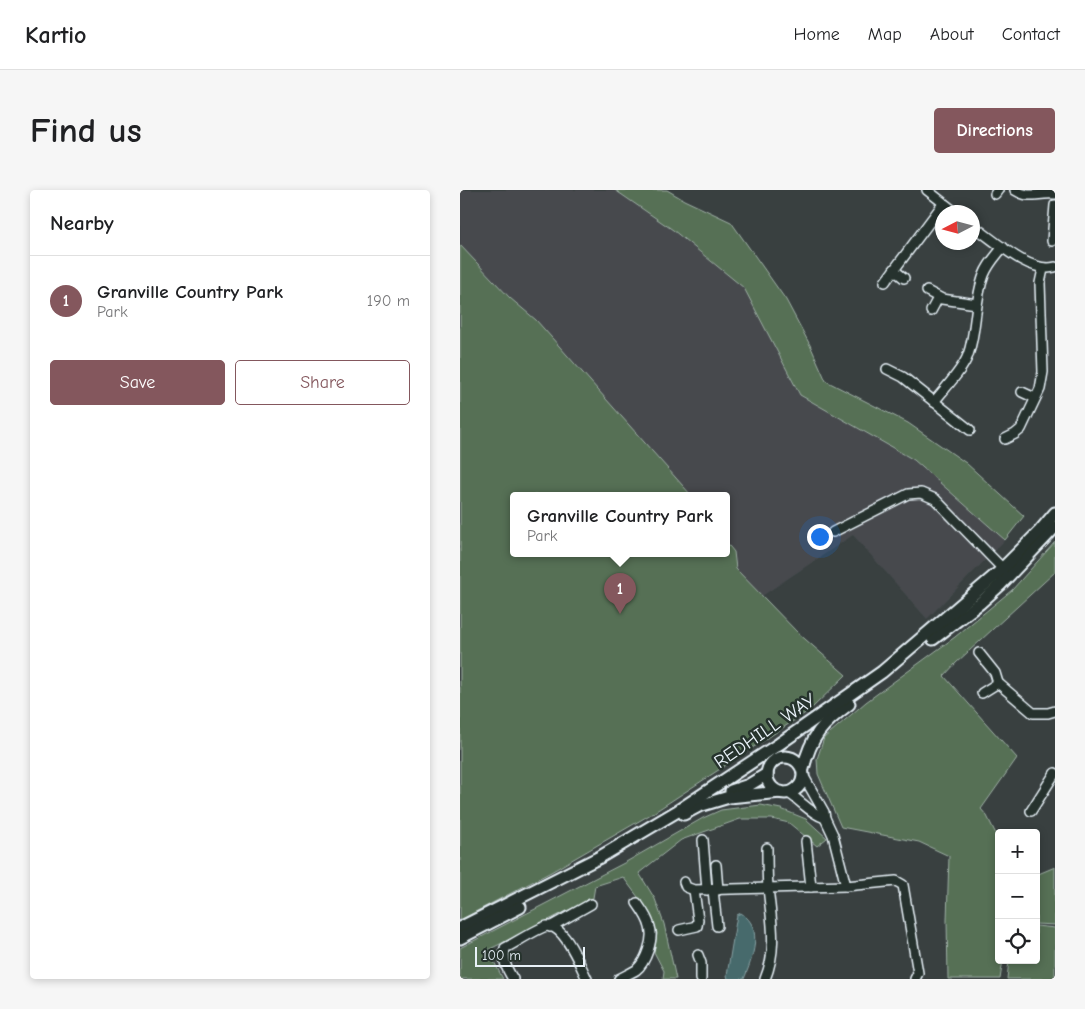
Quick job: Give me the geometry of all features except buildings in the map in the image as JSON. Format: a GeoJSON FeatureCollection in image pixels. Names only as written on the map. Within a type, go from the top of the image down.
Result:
{"type":"FeatureCollection","features":[{"type":"Feature","properties":{"kind":"main road","name":"REDHILL WAY"},"geometry":{"type":"LineString","coordinates":[[460,928],[600,857],[676,812],[882,672],[946,619],[1003,568],[1055,513]]}},
{"type":"Feature","properties":{"kind":"main road","name":"REDHILL WAY"},"geometry":{"type":"LineString","coordinates":[[803,772],[809,746],[825,724],[840,710],[980,603],[1034,551],[1055,527]]}},
{"type":"Feature","properties":{"kind":"main road"},"geometry":{"type":"LineString","coordinates":[[776,760],[785,757],[793,758],[798,762],[803,772],[797,786],[784,792],[770,786],[767,774],[770,765],[781,752],[812,729],[820,715]]}},
{"type":"Feature","properties":{"kind":"main road"},"geometry":{"type":"LineString","coordinates":[[676,812],[749,785],[767,774]]}},
{"type":"Feature","properties":{"kind":"main road","name":"REDHILL WAY"},"geometry":{"type":"LineString","coordinates":[[460,938],[573,880],[694,809],[729,797],[784,792]]}},
{"type":"Feature","properties":{"kind":"street"},"geometry":{"type":"LineString","coordinates":[[885,282],[943,204],[927,190]]}},
{"type":"Feature","properties":{"kind":"street"},"geometry":{"type":"LineString","coordinates":[[1015,190],[1027,196],[1051,193]]}},
{"type":"Feature","properties":{"kind":"street"},"geometry":{"type":"LineString","coordinates":[[1052,241],[1055,210]]}},
{"type":"Feature","properties":{"kind":"street"},"geometry":{"type":"LineString","coordinates":[[980,231],[1022,260],[1043,269],[1055,267]]}},
{"type":"Feature","properties":{"kind":"street"},"geometry":{"type":"LineString","coordinates":[[934,402],[968,356],[984,274],[992,260],[1003,247]]}},
{"type":"Feature","properties":{"kind":"street"},"geometry":{"type":"LineString","coordinates":[[1005,439],[1021,429],[1040,389],[1043,372],[1040,283],[1043,269]]}},
{"type":"Feature","properties":{"kind":"street"},"geometry":{"type":"LineString","coordinates":[[894,270],[904,278]]}},
{"type":"Feature","properties":{"kind":"street"},"geometry":{"type":"LineString","coordinates":[[927,291],[938,298],[977,304]]}},
{"type":"Feature","properties":{"kind":"street"},"geometry":{"type":"LineString","coordinates":[[931,311],[938,298]]}},
{"type":"Feature","properties":{"kind":"street"},"geometry":{"type":"LineString","coordinates":[[887,369],[903,376],[924,395],[970,430]]}},
{"type":"Feature","properties":{"kind":"street"},"geometry":{"type":"LineString","coordinates":[[1022,392],[1036,398]]}},
{"type":"Feature","properties":{"kind":"street"},"geometry":{"type":"LineString","coordinates":[[833,532],[908,494],[921,493],[935,499],[1003,568]]}},
{"type":"Feature","properties":{"kind":"street"},"geometry":{"type":"LineString","coordinates":[[979,654],[995,673],[998,683],[1033,713],[1055,711]]}},
{"type":"Feature","properties":{"kind":"street"},"geometry":{"type":"LineString","coordinates":[[986,690],[998,683]]}},
{"type":"Feature","properties":{"kind":"street"},"geometry":{"type":"LineString","coordinates":[[803,772],[824,812],[833,835],[846,886]]}},
{"type":"Feature","properties":{"kind":"street"},"geometry":{"type":"LineString","coordinates":[[1031,811],[1055,773]]}},
{"type":"Feature","properties":{"kind":"street"},"geometry":{"type":"LineString","coordinates":[[784,792],[797,798],[819,816],[825,818]]}},
{"type":"Feature","properties":{"kind":"street"},"geometry":{"type":"LineString","coordinates":[[703,840],[713,890],[717,926]]}},
{"type":"Feature","properties":{"kind":"street"},"geometry":{"type":"LineString","coordinates":[[806,841],[811,887]]}},
{"type":"Feature","properties":{"kind":"street"},"geometry":{"type":"LineString","coordinates":[[765,979],[772,963],[774,937],[768,888],[767,848]]}},
{"type":"Feature","properties":{"kind":"street"},"geometry":{"type":"LineString","coordinates":[[713,890],[716,865]]}},
{"type":"Feature","properties":{"kind":"street"},"geometry":{"type":"LineString","coordinates":[[684,882],[686,887],[694,890],[713,890],[846,886],[896,881],[903,885],[918,973],[916,979]]}},
{"type":"Feature","properties":{"kind":"street"},"geometry":{"type":"LineString","coordinates":[[679,930],[697,926],[694,890]]}},
{"type":"Feature","properties":{"kind":"street"},"geometry":{"type":"LineString","coordinates":[[618,979],[637,969],[646,956],[650,941],[651,928],[637,903]]}},
{"type":"Feature","properties":{"kind":"street"},"geometry":{"type":"LineString","coordinates":[[550,927],[591,904]]}},
{"type":"Feature","properties":{"kind":"street"},"geometry":{"type":"LineString","coordinates":[[634,918],[643,913]]}},
{"type":"Feature","properties":{"kind":"street"},"geometry":{"type":"LineString","coordinates":[[513,979],[507,970],[503,958],[506,948],[546,926],[554,927],[562,933],[587,979]]}},
{"type":"Feature","properties":{"kind":"street"},"geometry":{"type":"LineString","coordinates":[[698,955],[701,963],[701,979]]}},
{"type":"Feature","properties":{"kind":"shaded area"},"geometry":{"type":"Polygon","coordinates":[[[460,190],[615,190],[673,230],[744,288],[800,395],[914,460],[1005,540],[927,619],[853,535],[762,596],[736,569],[734,552],[730,547],[730,492],[688,492],[536,320],[510,298],[460,245],[460,190]]]}},
{"type":"Feature","properties":{"kind":"green space"},"geometry":{"type":"Polygon","coordinates":[[[615,190],[667,190],[731,222],[786,300],[810,345],[826,381],[908,423],[966,463],[1024,516],[1005,540],[914,460],[800,395],[744,288],[673,230],[615,190]]]}},
{"type":"Feature","properties":{"kind":"green space"},"geometry":{"type":"Polygon","coordinates":[[[460,245],[510,298],[536,320],[688,492],[510,492],[510,557],[730,557],[730,547],[734,552],[736,569],[797,632],[846,675],[810,710],[653,813],[551,872],[460,920],[460,245]]]}},
{"type":"Feature","properties":{"kind":"green space"},"geometry":{"type":"Polygon","coordinates":[[[1055,542],[1055,572],[944,676],[1017,758],[981,809],[995,832],[995,964],[1002,964],[1000,979],[948,979],[949,856],[919,842],[841,827],[818,774],[817,759],[824,738],[866,702],[955,637],[1012,590],[1055,542]]]}},
{"type":"Feature","properties":{"kind":"green space"},"geometry":{"type":"Polygon","coordinates":[[[761,805],[781,809],[806,819],[827,838],[817,846],[789,823],[772,819],[740,819],[681,840],[639,873],[655,899],[664,924],[676,979],[663,979],[664,971],[654,952],[657,933],[650,913],[623,877],[595,886],[593,898],[488,950],[503,979],[460,979],[460,948],[626,862],[703,818],[721,810],[761,805]]]}},
{"type":"Feature","properties":{"kind":"green space"},"geometry":{"type":"Polygon","coordinates":[[[1055,867],[1055,925],[1040,924],[1040,873],[1055,867]]]}},
{"type":"Feature","properties":{"kind":"green space"},"geometry":{"type":"Polygon","coordinates":[[[1040,926],[1055,928],[1055,979],[1007,979],[1009,964],[1040,964],[1040,926]]]}},
{"type":"Feature","properties":{"kind":"water"},"geometry":{"type":"Polygon","coordinates":[[[741,913],[753,927],[755,935],[753,953],[744,979],[728,979],[727,975],[737,915],[741,913]]]}},
{"type":"Feature","properties":{"kind":"place","name":"Granville Country Park"},"geometry":{"type":"Point","coordinates":[620,614]}}]}
